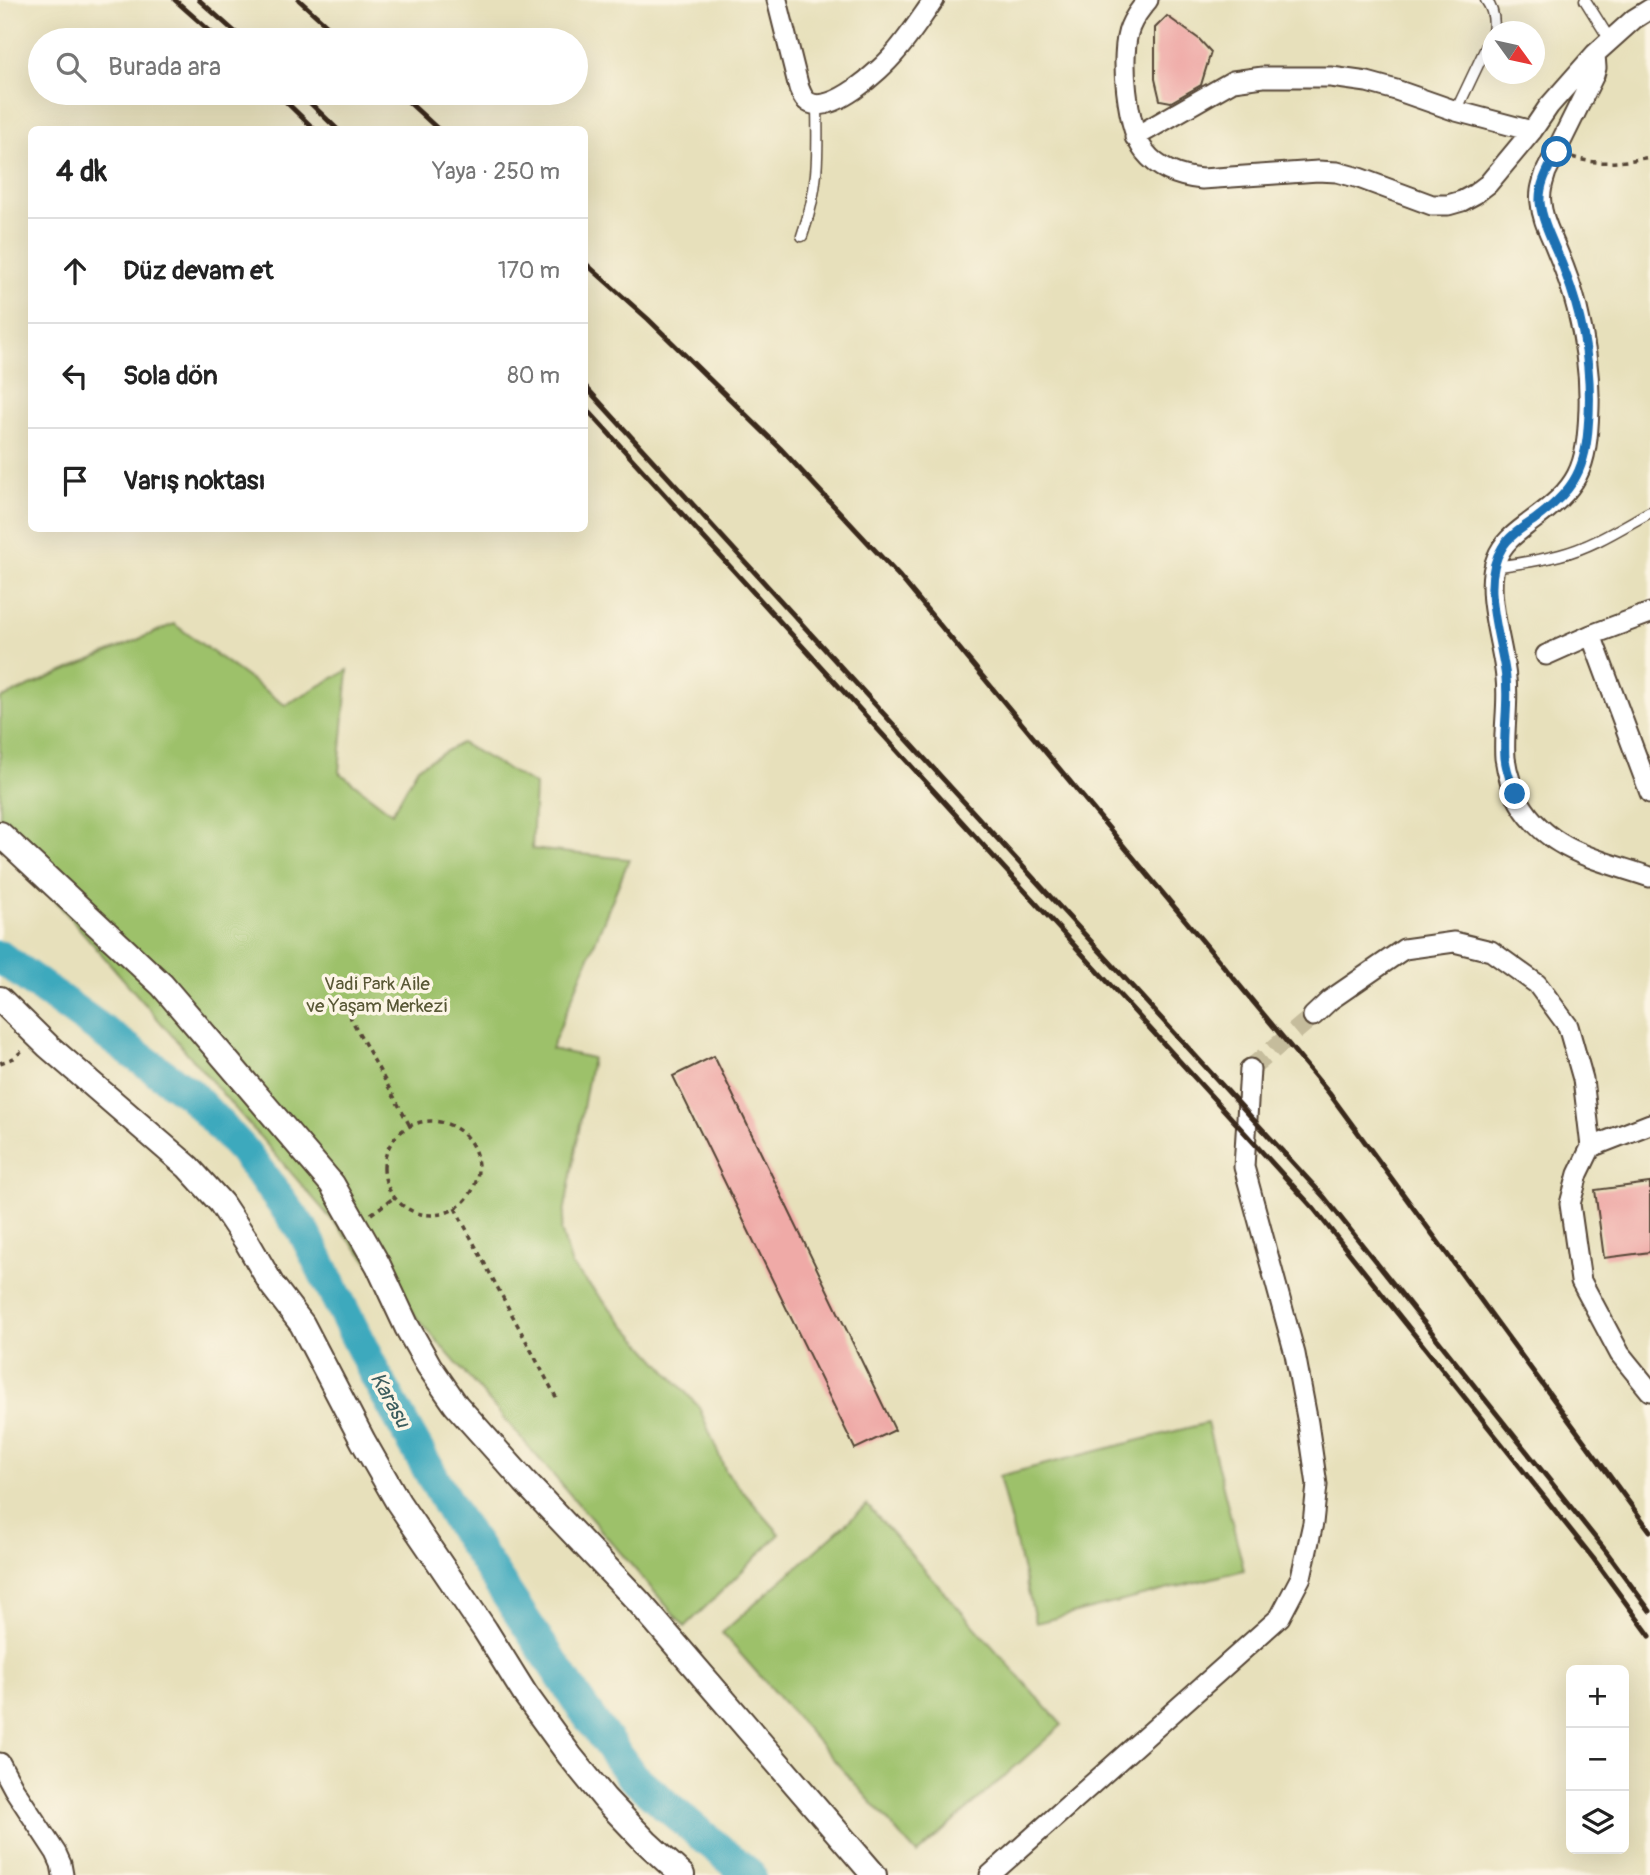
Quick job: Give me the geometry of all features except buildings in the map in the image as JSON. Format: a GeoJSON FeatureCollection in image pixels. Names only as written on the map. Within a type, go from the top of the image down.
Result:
{"type":"FeatureCollection","features":[{"type":"Feature","properties":{"kind":"street"},"geometry":{"type":"LineString","coordinates":[[778,0],[799,88],[808,102],[817,105],[841,97],[878,71],[895,53],[934,0]]}},
{"type":"Feature","properties":{"kind":"street"},"geometry":{"type":"LineString","coordinates":[[1148,0],[1130,27],[1125,54],[1135,137],[1156,164],[1185,177],[1202,179],[1337,172],[1433,205],[1462,201],[1488,184],[1549,106],[1602,47],[1650,9]]}},
{"type":"Feature","properties":{"kind":"street"},"geometry":{"type":"LineString","coordinates":[[1602,47],[1594,75],[1546,172],[1540,201],[1543,216],[1567,275],[1583,334],[1589,400],[1585,457],[1573,484],[1564,495],[1511,537],[1497,555],[1492,582],[1506,678],[1505,757],[1515,794],[1527,813],[1556,842],[1574,851],[1650,877]]}},
{"type":"Feature","properties":{"kind":"street"},"geometry":{"type":"LineString","coordinates":[[1135,137],[1233,81],[1263,77],[1331,77],[1367,82],[1455,111],[1532,131]]}},
{"type":"Feature","properties":{"kind":"street"},"geometry":{"type":"LineString","coordinates":[[1546,655],[1650,613]]}},
{"type":"Feature","properties":{"kind":"street"},"geometry":{"type":"LineString","coordinates":[[1591,635],[1650,793]]}},
{"type":"Feature","properties":{"kind":"street"},"geometry":{"type":"LineString","coordinates":[[0,834],[162,985],[332,1184],[378,1265],[407,1327],[456,1405],[639,1602],[874,1875]]}},
{"type":"Feature","properties":{"kind":"street"},"geometry":{"type":"LineString","coordinates":[[1313,1016],[1330,1000],[1404,949],[1454,942],[1491,951],[1537,984],[1568,1026],[1583,1079],[1591,1147],[1577,1174],[1570,1204],[1581,1281],[1620,1354],[1650,1391]]}},
{"type":"Feature","properties":{"kind":"street"},"geometry":{"type":"LineString","coordinates":[[0,999],[48,1046],[188,1167],[221,1203],[272,1285],[302,1324],[398,1502],[525,1694],[605,1799],[682,1875]]}},
{"type":"Feature","properties":{"kind":"street"},"geometry":{"type":"LineString","coordinates":[[990,1875],[1280,1617],[1301,1577],[1313,1522],[1317,1485],[1295,1354],[1244,1167],[1250,1069]]}},
{"type":"Feature","properties":{"kind":"street"},"geometry":{"type":"LineString","coordinates":[[1591,1147],[1650,1124]]}},
{"type":"Feature","properties":{"kind":"street"},"geometry":{"type":"LineString","coordinates":[[0,1762],[14,1789],[56,1853],[63,1875]]}},
{"type":"Feature","properties":{"kind":"lane"},"geometry":{"type":"LineString","coordinates":[[1486,0],[1493,12],[1494,21]]}},
{"type":"Feature","properties":{"kind":"lane"},"geometry":{"type":"LineString","coordinates":[[1585,0],[1602,47]]}},
{"type":"Feature","properties":{"kind":"lane"},"geometry":{"type":"LineString","coordinates":[[1455,111],[1482,56]]}},
{"type":"Feature","properties":{"kind":"lane"},"geometry":{"type":"LineString","coordinates":[[803,236],[818,167],[817,105]]}},
{"type":"Feature","properties":{"kind":"lane"},"geometry":{"type":"LineString","coordinates":[[1493,568],[1579,549],[1650,512]]}},
{"type":"Feature","properties":{"kind":"path"},"geometry":{"type":"LineString","coordinates":[[1557,152],[1598,164],[1650,157]]}},
{"type":"Feature","properties":{"kind":"path"},"geometry":{"type":"LineString","coordinates":[[349,1015],[410,1126]]}},
{"type":"Feature","properties":{"kind":"path"},"geometry":{"type":"LineString","coordinates":[[429,1121],[444,1122],[458,1129],[469,1140],[476,1154],[478,1169],[475,1184],[467,1198],[442,1214],[426,1215],[411,1211],[398,1202],[389,1190],[384,1175],[385,1159],[390,1144],[400,1132],[410,1126],[429,1121]]}},
{"type":"Feature","properties":{"kind":"path"},"geometry":{"type":"LineString","coordinates":[[355,1225],[395,1197]]}},
{"type":"Feature","properties":{"kind":"path"},"geometry":{"type":"LineString","coordinates":[[455,1208],[556,1397]]}},
{"type":"Feature","properties":{"kind":"green space","name":"Vadi Park Aile ve Yaşam Merkezi"},"geometry":{"type":"Polygon","coordinates":[[[174,624],[285,705],[348,670],[339,772],[392,813],[418,767],[461,743],[535,785],[532,849],[629,859],[551,1049],[592,1058],[561,1230],[572,1266],[699,1407],[726,1472],[780,1534],[685,1627],[0,837],[0,699],[174,624]]]}},
{"type":"Feature","properties":{"kind":"green space"},"geometry":{"type":"Polygon","coordinates":[[[1207,1423],[1244,1570],[1036,1623],[999,1476],[1207,1423]]]}},
{"type":"Feature","properties":{"kind":"green space"},"geometry":{"type":"Polygon","coordinates":[[[867,1505],[1062,1725],[917,1854],[722,1633],[867,1505]]]}},
{"type":"Feature","properties":{"kind":"waterway","name":"Karasu"},"geometry":{"type":"LineString","coordinates":[[0,957],[190,1094],[242,1149],[304,1232],[376,1376],[454,1515],[582,1707],[631,1775],[750,1875]]}},
{"type":"Feature","properties":{"kind":"tunnel"},"geometry":{"type":"LineString","coordinates":[[1250,1069],[1313,1016]]}},
{"type":"Feature","properties":{"kind":"railway"},"geometry":{"type":"LineString","coordinates":[[175,0],[206,28]]}},
{"type":"Feature","properties":{"kind":"railway"},"geometry":{"type":"LineString","coordinates":[[199,0],[230,28]]}},
{"type":"Feature","properties":{"kind":"railway"},"geometry":{"type":"LineString","coordinates":[[299,0],[330,28]]}},
{"type":"Feature","properties":{"kind":"railway"},"geometry":{"type":"LineString","coordinates":[[289,105],[311,126]]}},
{"type":"Feature","properties":{"kind":"railway"},"geometry":{"type":"LineString","coordinates":[[312,105],[334,126]]}},
{"type":"Feature","properties":{"kind":"railway"},"geometry":{"type":"LineString","coordinates":[[412,105],[435,126]]}},
{"type":"Feature","properties":{"kind":"railway"},"geometry":{"type":"LineString","coordinates":[[588,266],[648,319],[780,448],[900,577],[1329,1093],[1650,1531]]}},
{"type":"Feature","properties":{"kind":"railway"},"geometry":{"type":"LineString","coordinates":[[588,389],[1325,1198],[1605,1550],[1650,1611]]}},
{"type":"Feature","properties":{"kind":"railway"},"geometry":{"type":"LineString","coordinates":[[588,410],[1314,1209],[1593,1558],[1650,1636]]}},
{"type":"Feature","properties":{"kind":"route"},"geometry":{"type":"LineString","coordinates":[[1515,794],[1505,757],[1506,678],[1497,626],[1493,568],[1503,545],[1551,507],[1573,484],[1585,457],[1588,428],[1588,367],[1583,334],[1567,275],[1543,216],[1540,201],[1546,172],[1557,152]]}}]}
